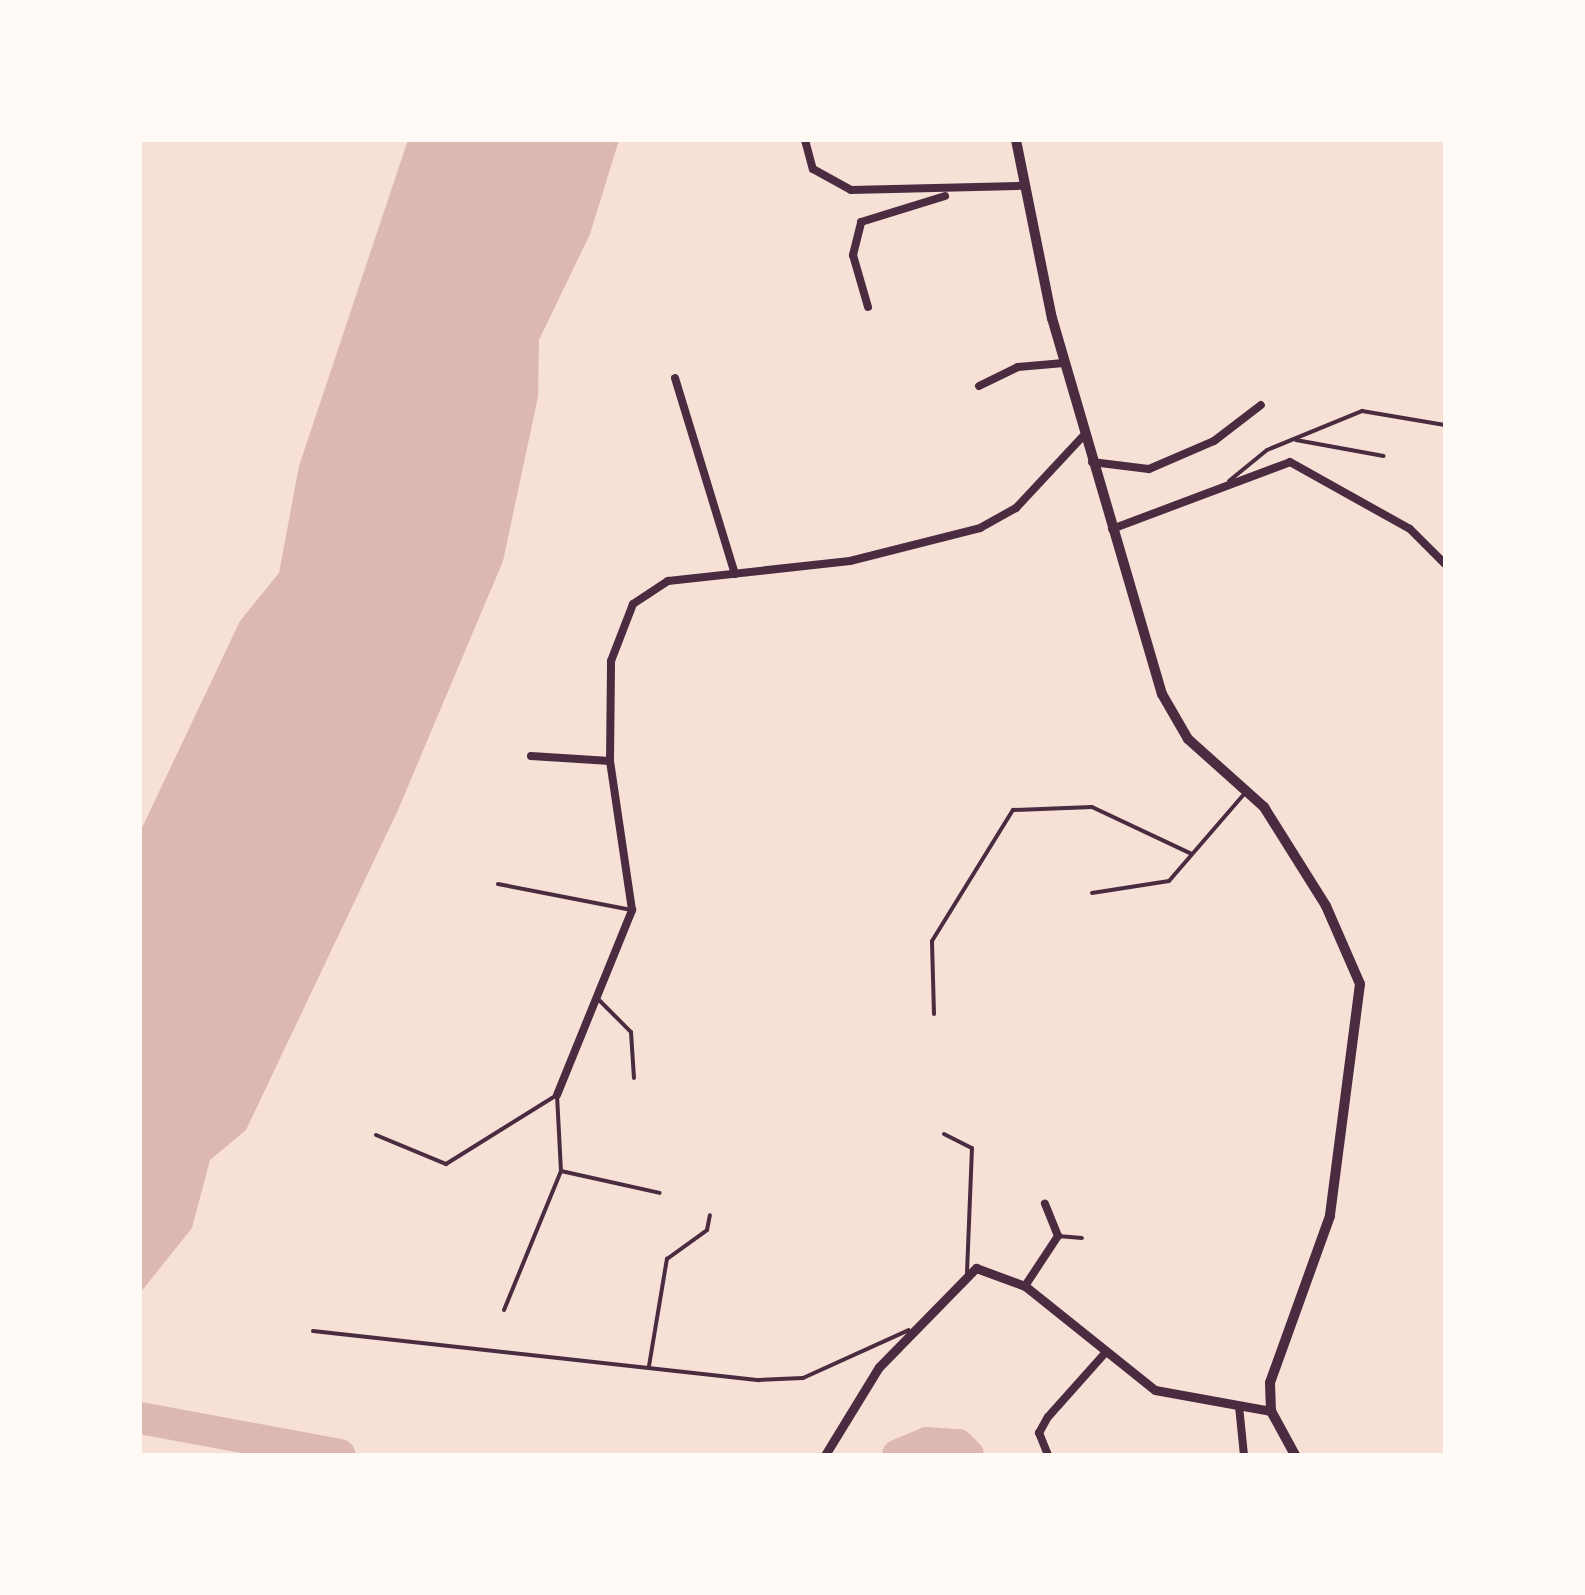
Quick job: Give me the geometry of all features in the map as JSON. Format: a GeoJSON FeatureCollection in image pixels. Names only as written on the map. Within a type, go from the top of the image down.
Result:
{"type":"FeatureCollection","features":[{"type":"Feature","properties":{"kind":"main road"},"geometry":{"type":"LineString","coordinates":[[1016,140],[1020,186],[1064,363],[1168,709],[1248,790],[1326,906],[1362,998],[1330,1216],[1272,1376],[1271,1411],[1296,1455]]}},
{"type":"Feature","properties":{"kind":"street"},"geometry":{"type":"LineString","coordinates":[[805,140],[813,169],[851,190],[959,192],[1020,186]]}},
{"type":"Feature","properties":{"kind":"street"},"geometry":{"type":"LineString","coordinates":[[868,307],[854,255],[861,222],[959,192]]}},
{"type":"Feature","properties":{"kind":"street"},"geometry":{"type":"LineString","coordinates":[[979,386],[1018,367],[1064,363]]}},
{"type":"Feature","properties":{"kind":"street"},"geometry":{"type":"LineString","coordinates":[[675,378],[735,574]]}},
{"type":"Feature","properties":{"kind":"street"},"geometry":{"type":"LineString","coordinates":[[1092,462],[1149,470],[1214,441],[1261,405]]}},
{"type":"Feature","properties":{"kind":"street"},"geometry":{"type":"LineString","coordinates":[[557,1095],[632,910],[610,761],[611,660],[633,604],[668,581],[850,561],[980,528],[1016,508],[1084,434]]}},
{"type":"Feature","properties":{"kind":"street"},"geometry":{"type":"LineString","coordinates":[[1112,529],[1219,491],[1273,464],[1299,464],[1410,529],[1445,564]]}},
{"type":"Feature","properties":{"kind":"street"},"geometry":{"type":"LineString","coordinates":[[531,756],[610,761]]}},
{"type":"Feature","properties":{"kind":"street"},"geometry":{"type":"LineString","coordinates":[[1025,1286],[1058,1236],[1045,1203]]}},
{"type":"Feature","properties":{"kind":"street"},"geometry":{"type":"LineString","coordinates":[[825,1455],[909,1330],[967,1273],[993,1267],[1025,1286],[1106,1352],[1170,1396],[1271,1411]]}},
{"type":"Feature","properties":{"kind":"street"},"geometry":{"type":"LineString","coordinates":[[1048,1455],[1040,1434],[1048,1417],[1106,1352]]}},
{"type":"Feature","properties":{"kind":"street"},"geometry":{"type":"LineString","coordinates":[[1239,1406],[1244,1455]]}},
{"type":"Feature","properties":{"kind":"lane"},"geometry":{"type":"LineString","coordinates":[[1219,491],[1292,440],[1374,409],[1445,426]]}},
{"type":"Feature","properties":{"kind":"lane"},"geometry":{"type":"LineString","coordinates":[[1292,440],[1384,456]]}},
{"type":"Feature","properties":{"kind":"lane"},"geometry":{"type":"LineString","coordinates":[[1092,893],[1159,886],[1248,790]]}},
{"type":"Feature","properties":{"kind":"lane"},"geometry":{"type":"LineString","coordinates":[[934,1014],[932,941],[1013,810],[1092,807],[1192,854]]}},
{"type":"Feature","properties":{"kind":"lane"},"geometry":{"type":"LineString","coordinates":[[498,884],[632,910]]}},
{"type":"Feature","properties":{"kind":"lane"},"geometry":{"type":"LineString","coordinates":[[598,1000],[632,1032],[634,1078]]}},
{"type":"Feature","properties":{"kind":"lane"},"geometry":{"type":"LineString","coordinates":[[376,1135],[446,1164],[557,1095],[561,1171],[504,1310]]}},
{"type":"Feature","properties":{"kind":"lane"},"geometry":{"type":"LineString","coordinates":[[944,1134],[972,1148],[967,1273]]}},
{"type":"Feature","properties":{"kind":"lane"},"geometry":{"type":"LineString","coordinates":[[561,1171],[660,1193]]}},
{"type":"Feature","properties":{"kind":"lane"},"geometry":{"type":"LineString","coordinates":[[649,1366],[667,1260],[708,1230],[710,1215]]}},
{"type":"Feature","properties":{"kind":"lane"},"geometry":{"type":"LineString","coordinates":[[1058,1236],[1082,1238]]}},
{"type":"Feature","properties":{"kind":"lane"},"geometry":{"type":"LineString","coordinates":[[312,1331],[803,1378],[909,1330]]}},
{"type":"Feature","properties":{"kind":"shaded area"},"geometry":{"type":"Polygon","coordinates":[[[408,140],[619,140],[590,234],[539,340],[538,397],[503,561],[398,810],[246,1130],[210,1160],[192,1228],[140,1293],[140,832],[240,621],[279,573],[299,466],[408,140]]]}},
{"type":"Feature","properties":{"kind":"waterway"},"geometry":{"type":"LineString","coordinates":[[140,1418],[340,1455]]}},
{"type":"Feature","properties":{"kind":"waterway"},"geometry":{"type":"LineString","coordinates":[[898,1455],[927,1443],[958,1445],[968,1455]]}}]}
